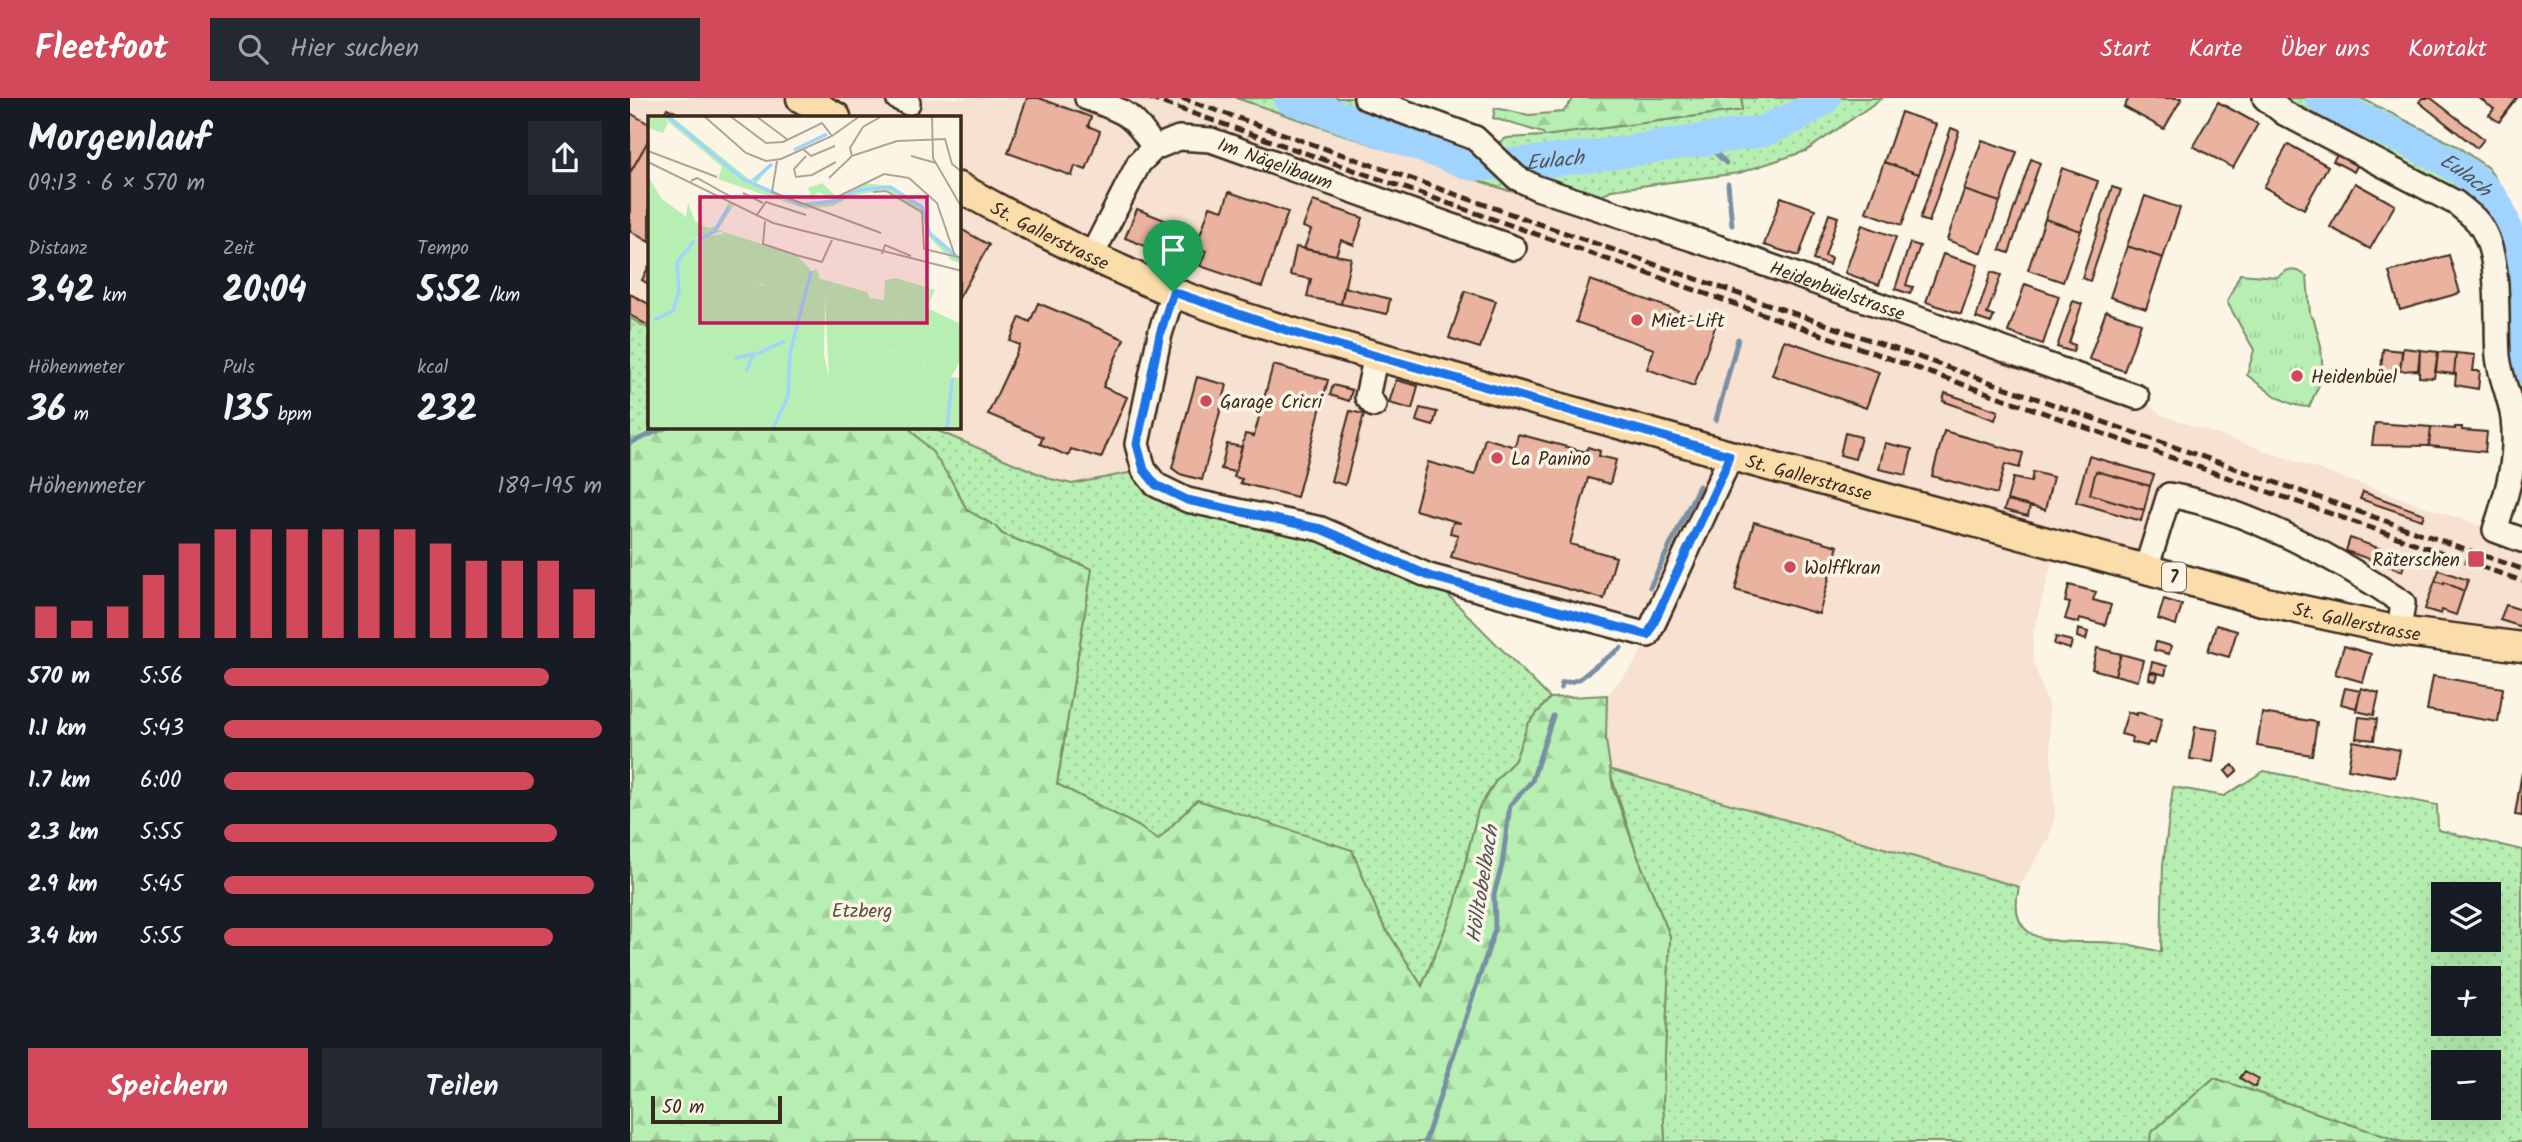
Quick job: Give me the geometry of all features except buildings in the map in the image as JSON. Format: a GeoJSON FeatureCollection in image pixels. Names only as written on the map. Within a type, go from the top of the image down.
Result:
{"type":"FeatureCollection","features":[{"type":"Feature","properties":{"kind":"main road"},"geometry":{"type":"LineString","coordinates":[[801,98],[834,116]]}},
{"type":"Feature","properties":{"kind":"main road","name":"St. Gallerstrasse"},"geometry":{"type":"LineString","coordinates":[[961,188],[1091,257],[1173,292],[1239,316],[1729,455],[2316,615],[2399,631],[2522,647]]}},
{"type":"Feature","properties":{"kind":"street"},"geometry":{"type":"LineString","coordinates":[[1087,98],[1128,114],[1142,128],[1154,148],[1139,163],[1091,257]]}},
{"type":"Feature","properties":{"kind":"street","name":"Heidenbüelstrasse"},"geometry":{"type":"LineString","coordinates":[[1366,98],[1475,138],[1527,183],[1705,243],[2137,397]]}},
{"type":"Feature","properties":{"kind":"street"},"geometry":{"type":"LineString","coordinates":[[2265,98],[2284,113],[2456,203],[2477,222],[2489,244],[2494,274],[2498,360],[2513,420],[2514,450],[2510,482],[2495,530],[2522,540]]}},
{"type":"Feature","properties":{"kind":"street","name":"Im Nägelibaum"},"geometry":{"type":"LineString","coordinates":[[1154,148],[1180,138],[1211,140],[1514,248]]}},
{"type":"Feature","properties":{"kind":"street"},"geometry":{"type":"LineString","coordinates":[[1173,292],[1160,334],[1137,444],[1144,470],[1156,485],[1187,500],[1321,529],[1429,576],[1648,635],[1729,455]]}},
{"type":"Feature","properties":{"kind":"street"},"geometry":{"type":"LineString","coordinates":[[1374,405],[1367,397],[1376,355]]}},
{"type":"Feature","properties":{"kind":"street"},"geometry":{"type":"LineString","coordinates":[[2146,569],[2169,495],[2182,497],[2235,514],[2359,573],[2403,603],[2399,631]]}},
{"type":"Feature","properties":{"kind":"shaded area"},"geometry":{"type":"Polygon","coordinates":[[[630,98],[1236,98],[1509,191],[1537,188],[2137,397],[2162,415],[2522,540],[2522,647],[2401,617],[2359,573],[2170,495],[2146,569],[2057,544],[2033,633],[2033,661],[2048,705],[2055,815],[2049,838],[2019,887],[1609,769],[1606,740],[1607,695],[1635,663],[1648,636],[1187,500],[1144,470],[1072,484],[1051,479],[934,429],[961,429],[961,116],[648,116],[648,327],[630,318],[630,98]]]}},
{"type":"Feature","properties":{"kind":"green space"},"geometry":{"type":"Polygon","coordinates":[[[1236,98],[1366,98],[1488,148],[1507,138],[1544,136],[1741,110],[1742,98],[1882,98],[1806,151],[1739,173],[1611,190],[1590,204],[1537,188],[1509,191],[1236,98]]]}},
{"type":"Feature","properties":{"kind":"green space"},"geometry":{"type":"Polygon","coordinates":[[[1574,98],[1742,98],[1742,110],[1544,136],[1543,133],[1493,118],[1495,108],[1529,115],[1563,112],[1574,98]]]}},
{"type":"Feature","properties":{"kind":"green space"},"geometry":{"type":"Polygon","coordinates":[[[2265,98],[2361,98],[2457,146],[2488,168],[2510,200],[2522,231],[2522,412],[2510,403],[2477,222],[2265,98]]]}},
{"type":"Feature","properties":{"kind":"green space"},"geometry":{"type":"Polygon","coordinates":[[[2288,270],[2307,276],[2310,314],[2321,346],[2323,376],[2309,407],[2283,400],[2247,375],[2254,350],[2227,302],[2240,274],[2277,277],[2288,270]]]}},
{"type":"Feature","properties":{"kind":"green space"},"geometry":{"type":"Polygon","coordinates":[[[630,318],[648,328],[648,429],[662,429],[630,443],[630,318]]]}},
{"type":"Feature","properties":{"kind":"green space","name":"Etzberg"},"geometry":{"type":"Polygon","coordinates":[[[662,429],[910,429],[933,453],[967,510],[995,526],[1002,534],[1092,569],[1057,784],[1138,826],[1158,840],[1197,800],[1352,850],[1381,921],[1422,986],[1455,905],[1478,810],[1497,779],[1515,760],[1528,724],[1550,698],[1607,695],[1606,740],[1613,788],[1670,936],[1663,1102],[1665,1142],[630,1142],[630,443],[662,429]]]}},
{"type":"Feature","properties":{"kind":"green space"},"geometry":{"type":"Polygon","coordinates":[[[910,429],[934,429],[1051,479],[1072,484],[1144,470],[1156,485],[1321,529],[1429,576],[1550,698],[1528,724],[1515,760],[1497,779],[1478,810],[1455,905],[1422,986],[1381,921],[1352,850],[1158,840],[1138,826],[1057,784],[1092,569],[1002,534],[995,526],[967,510],[951,480],[910,429]]]}},
{"type":"Feature","properties":{"kind":"green space"},"geometry":{"type":"Polygon","coordinates":[[[1609,769],[2019,887],[2017,908],[2021,923],[2030,933],[2044,939],[2137,946],[2161,952],[2163,865],[2173,787],[2224,796],[2264,771],[2437,805],[2438,830],[2522,850],[2522,1142],[2402,1142],[2214,1078],[2151,1133],[2150,1142],[1665,1142],[1663,1102],[1670,936],[1637,855],[1609,769]]]}},
{"type":"Feature","properties":{"kind":"green space"},"geometry":{"type":"Polygon","coordinates":[[[2214,1078],[2402,1142],[2150,1142],[2151,1133],[2214,1078]]]}},
{"type":"Feature","properties":{"kind":"waterway","name":"Eulach"},"geometry":{"type":"LineString","coordinates":[[1289,98],[1473,165],[1595,156],[1763,131],[1796,117],[1825,98]]}},
{"type":"Feature","properties":{"kind":"waterway","name":"Eulach"},"geometry":{"type":"LineString","coordinates":[[2321,98],[2457,167],[2492,198],[2501,214],[2509,243],[2522,366]]}},
{"type":"Feature","properties":{"kind":"waterway","name":"Hölltobelbach"},"geometry":{"type":"LineString","coordinates":[[1702,140],[1726,163]]}},
{"type":"Feature","properties":{"kind":"waterway","name":"Hölltobelbach"},"geometry":{"type":"LineString","coordinates":[[1728,184],[1732,225]]}},
{"type":"Feature","properties":{"kind":"waterway","name":"Hölltobelbach"},"geometry":{"type":"LineString","coordinates":[[1716,420],[1738,339]]}},
{"type":"Feature","properties":{"kind":"waterway"},"geometry":{"type":"LineString","coordinates":[[630,443],[662,429]]}},
{"type":"Feature","properties":{"kind":"waterway","name":"Hölltobelbach"},"geometry":{"type":"LineString","coordinates":[[1650,587],[1699,486]]}},
{"type":"Feature","properties":{"kind":"waterway","name":"Hölltobelbach"},"geometry":{"type":"LineString","coordinates":[[1561,688],[1562,683],[1582,677],[1621,648]]}},
{"type":"Feature","properties":{"kind":"waterway","name":"Hölltobelbach"},"geometry":{"type":"LineString","coordinates":[[1425,1142],[1495,929],[1494,894],[1502,865],[1510,805],[1532,781],[1553,716]]}},
{"type":"Feature","properties":{"kind":"railway"},"geometry":{"type":"LineString","coordinates":[[1149,98],[2522,581]]}},
{"type":"Feature","properties":{"kind":"railway"},"geometry":{"type":"LineString","coordinates":[[1181,98],[2522,569]]}},
{"type":"Feature","properties":{"kind":"place","name":"Miet-Lift"},"geometry":{"type":"Point","coordinates":[1637,320]}},
{"type":"Feature","properties":{"kind":"place","name":"Heidenbüel"},"geometry":{"type":"Point","coordinates":[2297,376]}},
{"type":"Feature","properties":{"kind":"place","name":"Garage Cricri"},"geometry":{"type":"Point","coordinates":[1206,401]}},
{"type":"Feature","properties":{"kind":"place","name":"La Panino"},"geometry":{"type":"Point","coordinates":[1497,458]}},
{"type":"Feature","properties":{"kind":"place","name":"Räterschen"},"geometry":{"type":"Point","coordinates":[2476,559]}},
{"type":"Feature","properties":{"kind":"place","name":"Wolffkran"},"geometry":{"type":"Point","coordinates":[1790,567]}},
{"type":"Feature","properties":{"kind":"route"},"geometry":{"type":"LineString","coordinates":[[1173,292],[1298,334],[1729,455],[1648,635],[1429,576],[1321,529],[1187,500],[1156,485],[1144,470],[1137,444],[1160,334],[1173,292]]}}]}
